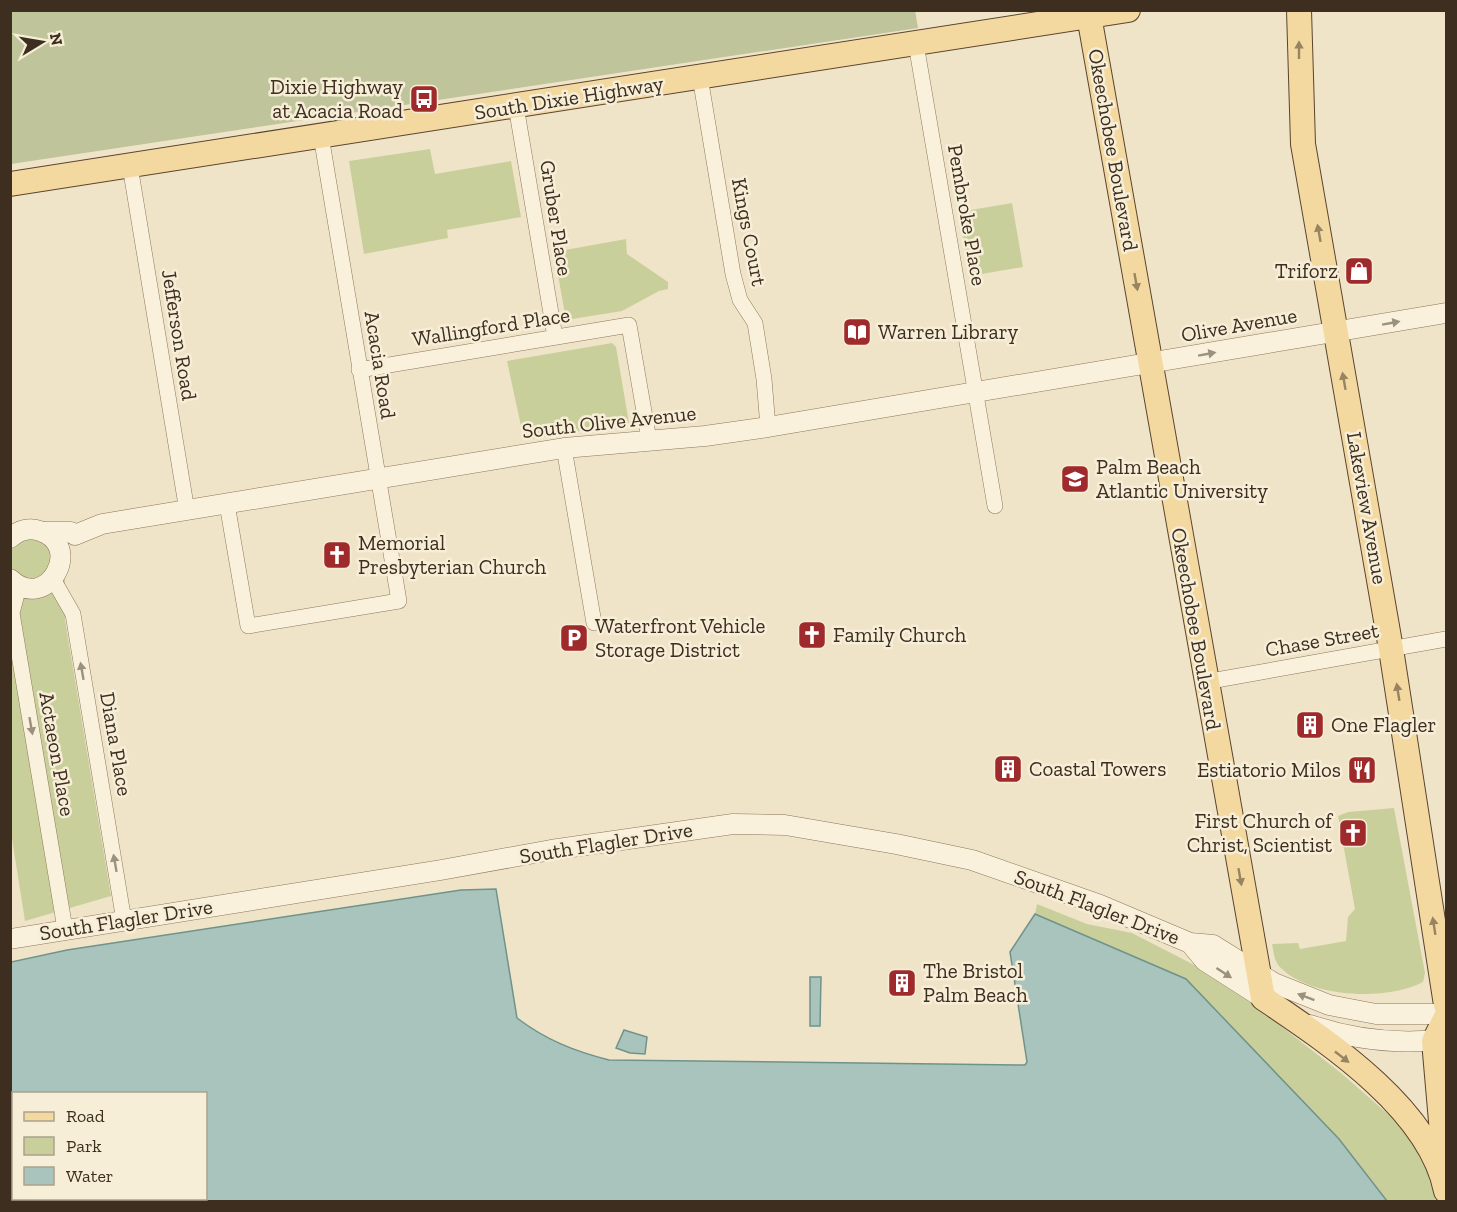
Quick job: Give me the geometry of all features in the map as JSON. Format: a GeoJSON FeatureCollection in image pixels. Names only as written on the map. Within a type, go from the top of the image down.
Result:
{"type":"FeatureCollection","features":[{"type":"Feature","properties":{"kind":"main road","name":"South Dixie Highway"},"geometry":{"type":"LineString","coordinates":[[10,184],[916,44],[1089,14],[1128,10]]}},
{"type":"Feature","properties":{"kind":"main road","name":"Lakeview Avenue"},"geometry":{"type":"LineString","coordinates":[[1299,10],[1303,144],[1391,649],[1446,1005]]}},
{"type":"Feature","properties":{"kind":"main road","name":"Okeechobee Boulevard"},"geometry":{"type":"LineString","coordinates":[[1089,14],[1205,682],[1263,998]]}},
{"type":"Feature","properties":{"kind":"main road","name":"South Flagler Drive"},"geometry":{"type":"LineString","coordinates":[[1263,998],[1296,1020]]}},
{"type":"Feature","properties":{"kind":"main road"},"geometry":{"type":"LineString","coordinates":[[1446,1016],[1440,1040],[1446,1189]]}},
{"type":"Feature","properties":{"kind":"main road"},"geometry":{"type":"LineString","coordinates":[[1296,1020],[1401,1106],[1428,1143],[1446,1189]]}},
{"type":"Feature","properties":{"kind":"street","name":"Pembroke Place"},"geometry":{"type":"LineString","coordinates":[[916,44],[995,506]]}},
{"type":"Feature","properties":{"kind":"street","name":"Kings Court"},"geometry":{"type":"LineString","coordinates":[[700,77],[733,274],[740,300],[755,323],[764,380],[768,427]]}},
{"type":"Feature","properties":{"kind":"street","name":"Gruber Place"},"geometry":{"type":"LineString","coordinates":[[516,106],[555,337]]}},
{"type":"Feature","properties":{"kind":"street","name":"Acacia Road"},"geometry":{"type":"LineString","coordinates":[[227,504],[248,626],[399,601],[321,136]]}},
{"type":"Feature","properties":{"kind":"street","name":"Jefferson Road"},"geometry":{"type":"LineString","coordinates":[[130,166],[187,511]]}},
{"type":"Feature","properties":{"kind":"street"},"geometry":{"type":"LineString","coordinates":[[1336,332],[1446,313]]}},
{"type":"Feature","properties":{"kind":"street","name":"Wallingford Place"},"geometry":{"type":"LineString","coordinates":[[359,370],[629,325],[649,440]]}},
{"type":"Feature","properties":{"kind":"street","name":"Olive Avenue"},"geometry":{"type":"LineString","coordinates":[[1150,364],[1336,332]]}},
{"type":"Feature","properties":{"kind":"street","name":"South Olive Avenue"},"geometry":{"type":"LineString","coordinates":[[75,536],[102,524],[564,448],[705,436],[768,427],[1150,364]]}},
{"type":"Feature","properties":{"kind":"street"},"geometry":{"type":"LineString","coordinates":[[564,448],[594,623]]}},
{"type":"Feature","properties":{"kind":"street"},"geometry":{"type":"LineString","coordinates":[[10,538],[29,529],[45,532],[71,532],[75,536],[57,570],[37,588],[15,582]]}},
{"type":"Feature","properties":{"kind":"street"},"geometry":{"type":"LineString","coordinates":[[45,532],[58,544],[57,570]]}},
{"type":"Feature","properties":{"kind":"street","name":"Diana Place"},"geometry":{"type":"LineString","coordinates":[[57,570],[73,614],[124,921]]}},
{"type":"Feature","properties":{"kind":"street","name":"Actaeon Place"},"geometry":{"type":"LineString","coordinates":[[15,582],[12,613],[65,929]]}},
{"type":"Feature","properties":{"kind":"street","name":"Chase Street"},"geometry":{"type":"LineString","coordinates":[[1205,682],[1446,639]]}},
{"type":"Feature","properties":{"kind":"street","name":"South Flagler Drive"},"geometry":{"type":"LineString","coordinates":[[10,939],[552,850],[733,824],[785,825],[972,860],[1100,905],[1190,943],[1213,945],[1291,991],[1342,1008],[1397,1016],[1446,1016]]}},
{"type":"Feature","properties":{"kind":"street","name":"South Flagler Drive"},"geometry":{"type":"LineString","coordinates":[[1190,943],[1205,961],[1263,998]]}},
{"type":"Feature","properties":{"kind":"street","name":"South Flagler Drive"},"geometry":{"type":"LineString","coordinates":[[1296,1020],[1353,1038],[1389,1041],[1440,1040]]}},
{"type":"Feature","properties":{"kind":"green space"},"geometry":{"type":"Polygon","coordinates":[[[915,10],[918,28],[11,164],[11,11],[915,10]]]}},
{"type":"Feature","properties":{"kind":"green space"},"geometry":{"type":"Polygon","coordinates":[[[430,149],[435,174],[511,161],[521,217],[447,230],[448,238],[364,254],[349,161],[430,149]]]}},
{"type":"Feature","properties":{"kind":"green space"},"geometry":{"type":"Polygon","coordinates":[[[1012,203],[1023,267],[970,276],[959,212],[1012,203]]]}},
{"type":"Feature","properties":{"kind":"green space"},"geometry":{"type":"Polygon","coordinates":[[[626,239],[627,254],[668,282],[668,289],[659,291],[622,311],[566,320],[554,252],[626,239]]]}},
{"type":"Feature","properties":{"kind":"green space"},"geometry":{"type":"Polygon","coordinates":[[[612,343],[616,347],[629,423],[524,440],[507,361],[612,343]]]}},
{"type":"Feature","properties":{"kind":"green space"},"geometry":{"type":"Polygon","coordinates":[[[65,526],[65,620],[111,896],[25,921],[10,826],[10,533],[65,526]]]}},
{"type":"Feature","properties":{"kind":"green space"},"geometry":{"type":"Polygon","coordinates":[[[1394,808],[1425,973],[1423,982],[1408,988],[1370,994],[1330,991],[1295,979],[1277,964],[1272,944],[1298,943],[1300,949],[1346,941],[1348,917],[1355,909],[1338,816],[1348,812],[1394,808]]]}},
{"type":"Feature","properties":{"kind":"green space"},"geometry":{"type":"Polygon","coordinates":[[[1037,904],[1087,924],[1132,933],[1202,969],[1241,995],[1341,1073],[1397,1122],[1413,1141],[1424,1163],[1436,1201],[1387,1201],[1339,1139],[1186,979],[1080,933],[1010,952],[1035,914],[1037,904]]]}},
{"type":"Feature","properties":{"kind":"water"},"geometry":{"type":"Polygon","coordinates":[[[496,889],[517,1018],[539,1033],[584,1053],[609,1060],[1025,1065],[1027,1062],[1010,952],[1035,914],[1186,979],[1339,1139],[1387,1201],[11,1201],[11,962],[67,950],[461,890],[496,889]]]}},
{"type":"Feature","properties":{"kind":"water"},"geometry":{"type":"Polygon","coordinates":[[[810,977],[821,977],[820,1026],[810,1026],[810,977]]]}},
{"type":"Feature","properties":{"kind":"water"},"geometry":{"type":"Polygon","coordinates":[[[624,1030],[647,1037],[645,1054],[630,1053],[616,1048],[624,1030]]]}},
{"type":"Feature","properties":{"kind":"place","name":"Dixie Highway at Acacia Road"},"geometry":{"type":"Point","coordinates":[424,99]}},
{"type":"Feature","properties":{"kind":"place","name":"Triforz"},"geometry":{"type":"Point","coordinates":[1359,271]}},
{"type":"Feature","properties":{"kind":"place","name":"Warren Library"},"geometry":{"type":"Point","coordinates":[857,332]}},
{"type":"Feature","properties":{"kind":"place","name":"Palm Beach Atlantic University"},"geometry":{"type":"Point","coordinates":[1075,479]}},
{"type":"Feature","properties":{"kind":"place","name":"Memorial Presbyterian Church"},"geometry":{"type":"Point","coordinates":[337,555]}},
{"type":"Feature","properties":{"kind":"place","name":"Family Church"},"geometry":{"type":"Point","coordinates":[812,635]}},
{"type":"Feature","properties":{"kind":"place","name":"Waterfront Vehicle Storage District"},"geometry":{"type":"Point","coordinates":[574,638]}},
{"type":"Feature","properties":{"kind":"place","name":"One Flagler"},"geometry":{"type":"Point","coordinates":[1310,725]}},
{"type":"Feature","properties":{"kind":"place","name":"Coastal Towers"},"geometry":{"type":"Point","coordinates":[1008,769]}},
{"type":"Feature","properties":{"kind":"place","name":"Estiatorio Milos"},"geometry":{"type":"Point","coordinates":[1362,770]}},
{"type":"Feature","properties":{"kind":"place","name":"First Church of Christ, Scientist"},"geometry":{"type":"Point","coordinates":[1353,833]}},
{"type":"Feature","properties":{"kind":"place","name":"The Bristol Palm Beach"},"geometry":{"type":"Point","coordinates":[902,983]}}]}
